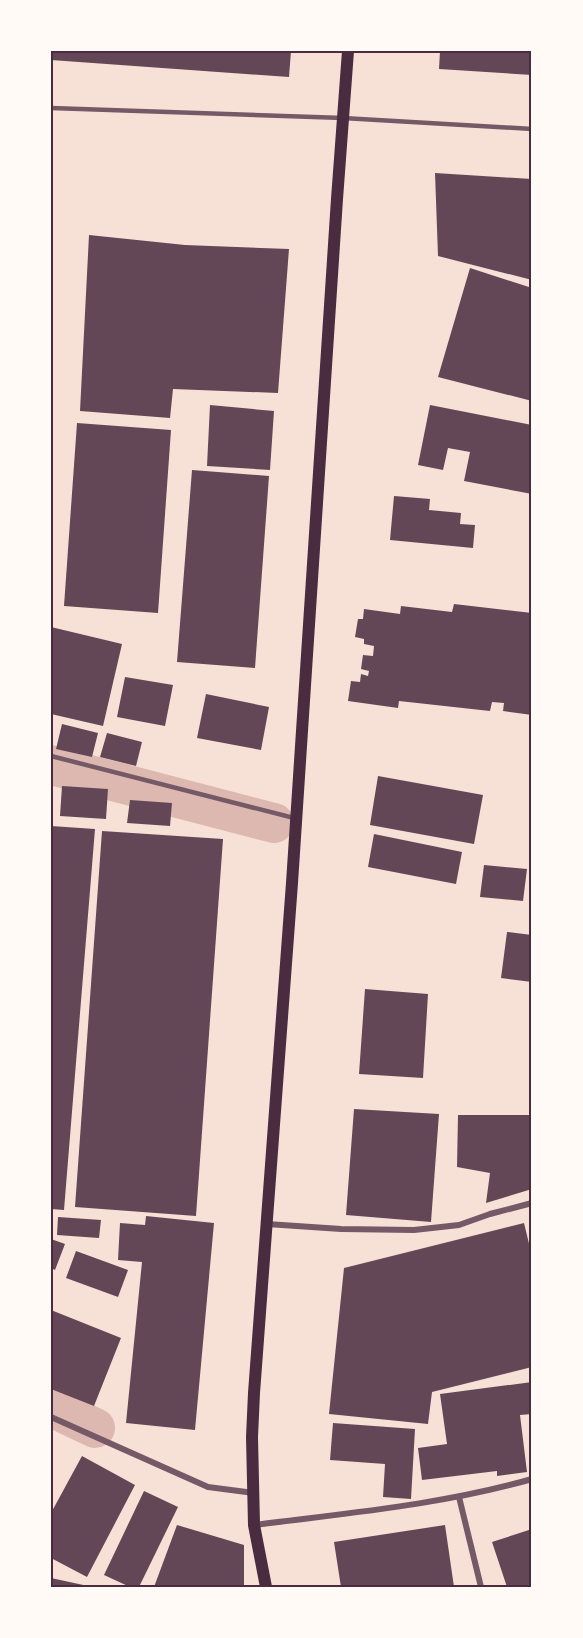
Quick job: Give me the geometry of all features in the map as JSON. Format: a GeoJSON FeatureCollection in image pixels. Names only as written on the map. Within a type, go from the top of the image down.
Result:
{"type":"FeatureCollection","features":[{"type":"Feature","properties":{"kind":"main road"},"geometry":{"type":"LineString","coordinates":[[266,1587],[254,1525],[252,1437],[348,51]]}},
{"type":"Feature","properties":{"kind":"street"},"geometry":{"type":"LineString","coordinates":[[267,1224],[341,1229],[414,1230],[459,1225],[532,1203]]}},
{"type":"Feature","properties":{"kind":"street"},"geometry":{"type":"LineString","coordinates":[[51,1417],[208,1487],[254,1493]]}},
{"type":"Feature","properties":{"kind":"street"},"geometry":{"type":"LineString","coordinates":[[254,1525],[459,1497],[532,1479]]}},
{"type":"Feature","properties":{"kind":"street"},"geometry":{"type":"LineString","coordinates":[[459,1497],[481,1587]]}},
{"type":"Feature","properties":{"kind":"lane"},"geometry":{"type":"LineString","coordinates":[[51,108],[343,118],[532,129]]}},
{"type":"Feature","properties":{"kind":"lane"},"geometry":{"type":"LineString","coordinates":[[51,756],[296,819]]}},
{"type":"Feature","properties":{"kind":"building"},"geometry":{"type":"Polygon","coordinates":[[[51,51],[291,51],[289,77],[51,60],[51,51]]]}},
{"type":"Feature","properties":{"kind":"building"},"geometry":{"type":"Polygon","coordinates":[[[440,51],[532,51],[532,75],[439,69],[440,51]]]}},
{"type":"Feature","properties":{"kind":"building"},"geometry":{"type":"Polygon","coordinates":[[[435,173],[532,179],[532,280],[438,256],[435,173]]]}},
{"type":"Feature","properties":{"kind":"building"},"geometry":{"type":"Polygon","coordinates":[[[89,235],[185,245],[289,249],[278,393],[173,389],[170,418],[80,411],[89,235]]]}},
{"type":"Feature","properties":{"kind":"building"},"geometry":{"type":"Polygon","coordinates":[[[470,268],[532,288],[532,401],[438,377],[470,268]]]}},
{"type":"Feature","properties":{"kind":"building"},"geometry":{"type":"Polygon","coordinates":[[[210,405],[274,411],[270,470],[207,466],[210,405]]]}},
{"type":"Feature","properties":{"kind":"building"},"geometry":{"type":"Polygon","coordinates":[[[430,405],[532,425],[532,494],[464,481],[470,452],[448,448],[443,470],[418,465],[430,405]]]}},
{"type":"Feature","properties":{"kind":"building"},"geometry":{"type":"Polygon","coordinates":[[[77,423],[171,430],[158,613],[64,606],[77,423]]]}},
{"type":"Feature","properties":{"kind":"building"},"geometry":{"type":"Polygon","coordinates":[[[192,470],[269,476],[255,668],[177,662],[192,470]]]}},
{"type":"Feature","properties":{"kind":"building"},"geometry":{"type":"Polygon","coordinates":[[[394,496],[430,499],[429,510],[461,513],[460,524],[475,525],[473,548],[390,540],[394,496]]]}},
{"type":"Feature","properties":{"kind":"building"},"geometry":{"type":"Polygon","coordinates":[[[454,604],[532,613],[532,715],[503,711],[504,703],[492,702],[490,711],[399,701],[398,708],[348,701],[351,681],[360,682],[361,674],[368,676],[369,671],[361,669],[363,655],[373,656],[374,646],[364,644],[364,639],[355,637],[358,619],[363,619],[364,609],[400,614],[401,606],[452,612],[454,604]]]}},
{"type":"Feature","properties":{"kind":"building"},"geometry":{"type":"Polygon","coordinates":[[[51,627],[122,644],[103,726],[51,714],[51,627]]]}},
{"type":"Feature","properties":{"kind":"building"},"geometry":{"type":"Polygon","coordinates":[[[125,677],[173,685],[165,726],[117,717],[125,677]]]}},
{"type":"Feature","properties":{"kind":"building"},"geometry":{"type":"Polygon","coordinates":[[[206,694],[269,707],[261,750],[197,738],[206,694]]]}},
{"type":"Feature","properties":{"kind":"building"},"geometry":{"type":"Polygon","coordinates":[[[62,724],[98,733],[92,757],[56,749],[62,724]]]}},
{"type":"Feature","properties":{"kind":"building"},"geometry":{"type":"Polygon","coordinates":[[[107,733],[142,742],[136,766],[100,757],[107,733]]]}},
{"type":"Feature","properties":{"kind":"building"},"geometry":{"type":"Polygon","coordinates":[[[378,776],[483,795],[474,844],[370,825],[378,776]]]}},
{"type":"Feature","properties":{"kind":"building"},"geometry":{"type":"Polygon","coordinates":[[[62,786],[108,789],[106,819],[60,816],[62,786]]]}},
{"type":"Feature","properties":{"kind":"building"},"geometry":{"type":"Polygon","coordinates":[[[130,800],[172,803],[170,826],[127,823],[130,800]]]}},
{"type":"Feature","properties":{"kind":"building"},"geometry":{"type":"Polygon","coordinates":[[[51,826],[95,829],[64,1210],[51,1209],[51,826]]]}},
{"type":"Feature","properties":{"kind":"building"},"geometry":{"type":"Polygon","coordinates":[[[102,831],[223,839],[196,1216],[75,1207],[102,831]]]}},
{"type":"Feature","properties":{"kind":"building"},"geometry":{"type":"Polygon","coordinates":[[[374,834],[462,852],[456,884],[368,867],[374,834]]]}},
{"type":"Feature","properties":{"kind":"building"},"geometry":{"type":"Polygon","coordinates":[[[484,865],[527,869],[523,901],[480,897],[484,865]]]}},
{"type":"Feature","properties":{"kind":"building"},"geometry":{"type":"Polygon","coordinates":[[[507,932],[532,935],[532,982],[501,978],[507,932]]]}},
{"type":"Feature","properties":{"kind":"building"},"geometry":{"type":"Polygon","coordinates":[[[365,989],[428,994],[423,1078],[359,1074],[365,989]]]}},
{"type":"Feature","properties":{"kind":"building"},"geometry":{"type":"Polygon","coordinates":[[[354,1109],[439,1114],[431,1222],[346,1215],[354,1109]]]}},
{"type":"Feature","properties":{"kind":"building"},"geometry":{"type":"Polygon","coordinates":[[[458,1115],[532,1115],[532,1189],[486,1203],[490,1173],[457,1167],[458,1115]]]}},
{"type":"Feature","properties":{"kind":"building"},"geometry":{"type":"Polygon","coordinates":[[[146,1216],[214,1223],[195,1430],[126,1423],[142,1262],[118,1260],[120,1223],[145,1225],[146,1216]]]}},
{"type":"Feature","properties":{"kind":"building"},"geometry":{"type":"Polygon","coordinates":[[[58,1217],[101,1220],[99,1238],[57,1235],[58,1217]]]}},
{"type":"Feature","properties":{"kind":"building"},"geometry":{"type":"Polygon","coordinates":[[[524,1223],[532,1256],[532,1367],[432,1392],[428,1424],[329,1414],[344,1268],[524,1223]]]}},
{"type":"Feature","properties":{"kind":"building"},"geometry":{"type":"Polygon","coordinates":[[[51,1239],[65,1244],[55,1270],[51,1268],[51,1239]]]}},
{"type":"Feature","properties":{"kind":"building"},"geometry":{"type":"Polygon","coordinates":[[[76,1251],[128,1270],[118,1297],[66,1278],[76,1251]]]}},
{"type":"Feature","properties":{"kind":"building"},"geometry":{"type":"Polygon","coordinates":[[[51,1310],[121,1338],[94,1406],[51,1389],[51,1310]]]}},
{"type":"Feature","properties":{"kind":"building"},"geometry":{"type":"Polygon","coordinates":[[[532,1382],[532,1414],[520,1415],[527,1472],[497,1476],[497,1471],[422,1480],[418,1448],[447,1444],[440,1394],[532,1382]]]}},
{"type":"Feature","properties":{"kind":"building"},"geometry":{"type":"Polygon","coordinates":[[[333,1423],[415,1429],[411,1499],[383,1497],[385,1464],[330,1460],[333,1423]]]}},
{"type":"Feature","properties":{"kind":"building"},"geometry":{"type":"Polygon","coordinates":[[[82,1456],[135,1485],[87,1577],[51,1558],[51,1513],[82,1456]]]}},
{"type":"Feature","properties":{"kind":"building"},"geometry":{"type":"Polygon","coordinates":[[[144,1491],[178,1507],[139,1587],[130,1587],[104,1575],[144,1491]]]}},
{"type":"Feature","properties":{"kind":"building"},"geometry":{"type":"Polygon","coordinates":[[[177,1525],[244,1545],[244,1587],[154,1587],[177,1525]]]}},
{"type":"Feature","properties":{"kind":"building"},"geometry":{"type":"Polygon","coordinates":[[[445,1525],[454,1587],[341,1587],[334,1542],[445,1525]]]}},
{"type":"Feature","properties":{"kind":"building"},"geometry":{"type":"Polygon","coordinates":[[[532,1529],[532,1587],[507,1587],[492,1542],[532,1529]]]}},
{"type":"Feature","properties":{"kind":"building"},"geometry":{"type":"Polygon","coordinates":[[[51,1578],[88,1586],[88,1587],[51,1587],[51,1578]]]}},
{"type":"Feature","properties":{"kind":"waterway"},"geometry":{"type":"LineString","coordinates":[[51,765],[274,823]]}},
{"type":"Feature","properties":{"kind":"waterway"},"geometry":{"type":"LineString","coordinates":[[51,1407],[95,1428]]}}]}
